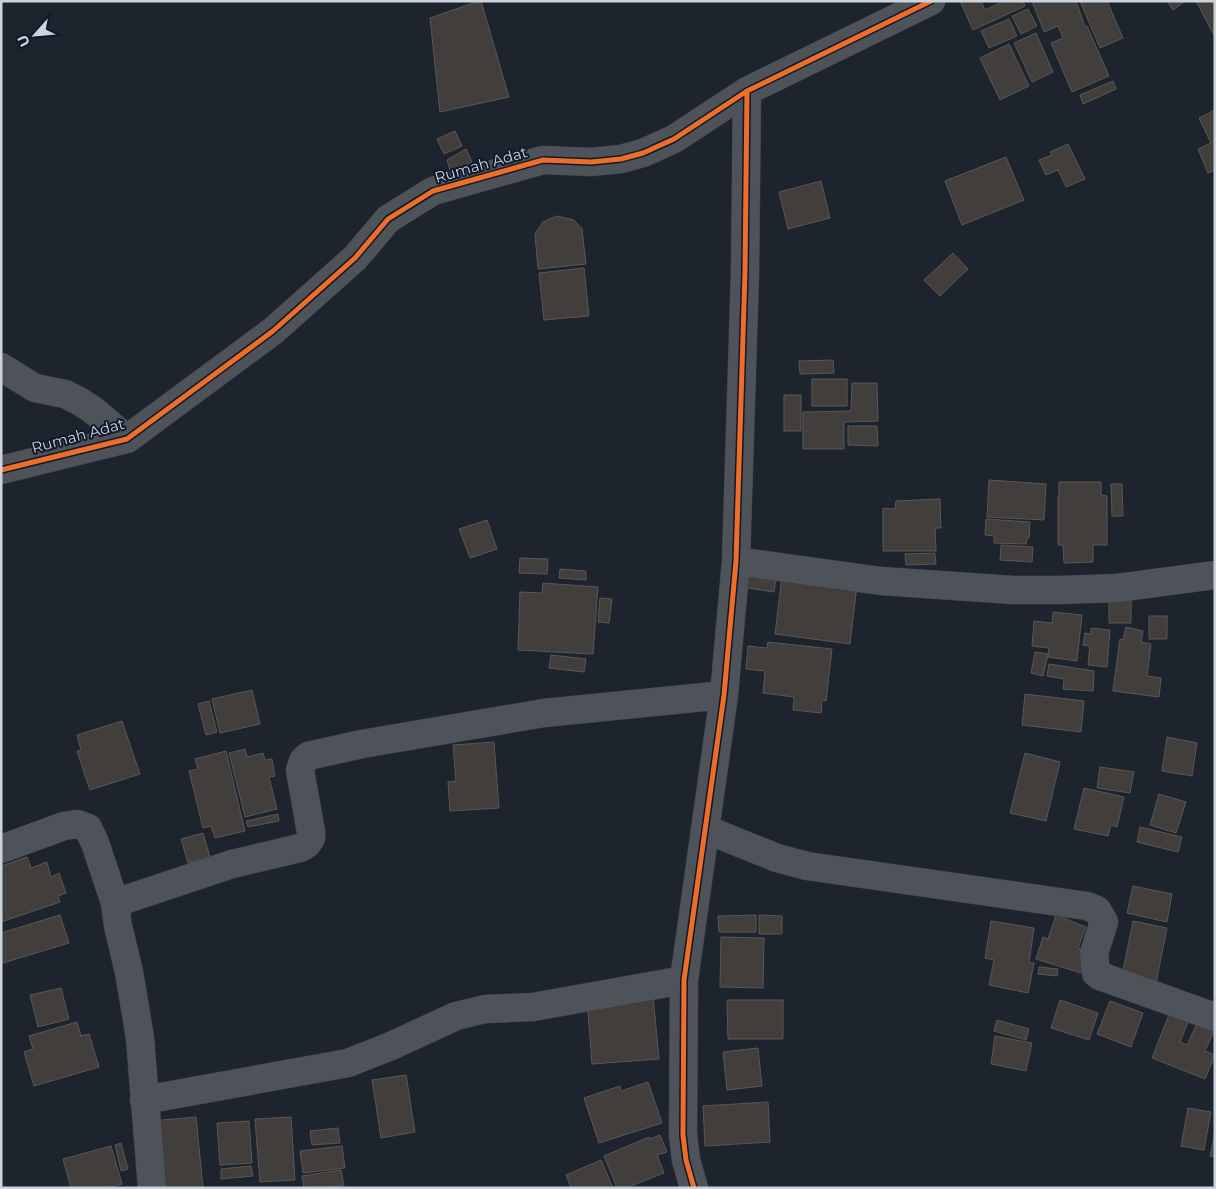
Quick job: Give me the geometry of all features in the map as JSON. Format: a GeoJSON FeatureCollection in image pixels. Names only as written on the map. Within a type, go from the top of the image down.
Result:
{"type":"FeatureCollection","features":[{"type":"Feature","properties":{"kind":"street","name":"Rumah Adat"},"geometry":{"type":"LineString","coordinates":[[1,470],[127,439],[273,331],[355,258],[388,219],[432,191],[543,160],[591,162],[621,159],[643,153],[674,139],[747,91],[931,1]]}},
{"type":"Feature","properties":{"kind":"street"},"geometry":{"type":"LineString","coordinates":[[694,1188],[686,1160],[683,1136],[684,980],[724,695],[736,561],[745,272],[747,91]]}},
{"type":"Feature","properties":{"kind":"street"},"geometry":{"type":"LineString","coordinates":[[1,367],[36,388],[65,394],[79,401],[93,410],[127,439]]}},
{"type":"Feature","properties":{"kind":"street"},"geometry":{"type":"LineString","coordinates":[[736,561],[881,581],[1013,590],[1117,588],[1215,575]]}},
{"type":"Feature","properties":{"kind":"street"},"geometry":{"type":"LineString","coordinates":[[115,903],[232,864],[294,851],[307,844],[311,838],[311,832],[300,770],[303,761],[308,756],[362,744],[544,713],[724,695]]}},
{"type":"Feature","properties":{"kind":"street"},"geometry":{"type":"LineString","coordinates":[[1,848],[64,826],[77,824],[88,828],[95,843],[115,903],[140,1038],[152,1188]]}},
{"type":"Feature","properties":{"kind":"street"},"geometry":{"type":"LineString","coordinates":[[706,828],[777,858],[807,866],[1087,906],[1097,910],[1104,922],[1094,953],[1096,973],[1215,1017]]}},
{"type":"Feature","properties":{"kind":"street"},"geometry":{"type":"LineString","coordinates":[[144,1100],[348,1063],[391,1046],[456,1016],[485,1009],[533,1007],[684,980]]}},
{"type":"Feature","properties":{"kind":"building"},"geometry":{"type":"Polygon","coordinates":[[[481,1],[509,97],[440,112],[430,18],[481,1]]]}},
{"type":"Feature","properties":{"kind":"building"},"geometry":{"type":"Polygon","coordinates":[[[960,1],[981,1],[985,10],[1004,1],[1023,1],[1025,6],[973,30],[960,1]]]}},
{"type":"Feature","properties":{"kind":"building"},"geometry":{"type":"Polygon","coordinates":[[[1032,1],[1076,1],[1085,27],[1087,26],[1109,76],[1072,92],[1051,43],[1063,38],[1058,26],[1044,32],[1032,1]]]}},
{"type":"Feature","properties":{"kind":"building"},"geometry":{"type":"Polygon","coordinates":[[[1080,1],[1107,1],[1123,38],[1100,48],[1080,1]]]}},
{"type":"Feature","properties":{"kind":"building"},"geometry":{"type":"Polygon","coordinates":[[[1167,1],[1185,1],[1173,10],[1167,1]]]}},
{"type":"Feature","properties":{"kind":"building"},"geometry":{"type":"Polygon","coordinates":[[[1196,1],[1215,1],[1215,35],[1214,35],[1196,1]]]}},
{"type":"Feature","properties":{"kind":"building"},"geometry":{"type":"Polygon","coordinates":[[[1028,9],[1037,26],[1021,34],[1012,16],[1028,9]]]}},
{"type":"Feature","properties":{"kind":"building"},"geometry":{"type":"Polygon","coordinates":[[[1009,19],[1017,36],[989,48],[981,31],[1009,19]]]}},
{"type":"Feature","properties":{"kind":"building"},"geometry":{"type":"Polygon","coordinates":[[[1036,33],[1053,72],[1032,82],[1014,43],[1036,33]]]}},
{"type":"Feature","properties":{"kind":"building"},"geometry":{"type":"Polygon","coordinates":[[[1009,44],[1029,86],[1000,100],[980,58],[1009,44]]]}},
{"type":"Feature","properties":{"kind":"building"},"geometry":{"type":"Polygon","coordinates":[[[1113,81],[1116,89],[1083,104],[1080,95],[1113,81]]]}},
{"type":"Feature","properties":{"kind":"building"},"geometry":{"type":"Polygon","coordinates":[[[1215,110],[1215,170],[1208,173],[1198,149],[1211,143],[1199,118],[1215,110]]]}},
{"type":"Feature","properties":{"kind":"building"},"geometry":{"type":"Polygon","coordinates":[[[455,131],[462,146],[444,154],[437,139],[455,131]]]}},
{"type":"Feature","properties":{"kind":"building"},"geometry":{"type":"Polygon","coordinates":[[[1068,144],[1085,179],[1066,187],[1058,170],[1046,175],[1039,160],[1052,155],[1050,152],[1068,144]]]}},
{"type":"Feature","properties":{"kind":"building"},"geometry":{"type":"Polygon","coordinates":[[[466,149],[472,162],[451,173],[447,160],[466,149]]]}},
{"type":"Feature","properties":{"kind":"building"},"geometry":{"type":"Polygon","coordinates":[[[1006,157],[1024,200],[962,225],[945,181],[1006,157]]]}},
{"type":"Feature","properties":{"kind":"building"},"geometry":{"type":"Polygon","coordinates":[[[821,181],[830,218],[788,229],[779,192],[821,181]]]}},
{"type":"Feature","properties":{"kind":"building"},"geometry":{"type":"Polygon","coordinates":[[[557,216],[574,220],[582,229],[586,264],[538,269],[535,234],[543,222],[557,216]]]}},
{"type":"Feature","properties":{"kind":"building"},"geometry":{"type":"Polygon","coordinates":[[[953,253],[968,269],[940,296],[924,280],[953,253]]]}},
{"type":"Feature","properties":{"kind":"building"},"geometry":{"type":"Polygon","coordinates":[[[584,268],[589,316],[544,320],[539,273],[584,268]]]}},
{"type":"Feature","properties":{"kind":"building"},"geometry":{"type":"Polygon","coordinates":[[[833,360],[834,373],[800,374],[799,361],[833,360]]]}},
{"type":"Feature","properties":{"kind":"building"},"geometry":{"type":"Polygon","coordinates":[[[812,379],[847,379],[847,406],[812,406],[812,379]]]}},
{"type":"Feature","properties":{"kind":"building"},"geometry":{"type":"Polygon","coordinates":[[[852,383],[877,383],[878,421],[844,422],[844,449],[803,449],[803,412],[851,411],[852,383]]]}},
{"type":"Feature","properties":{"kind":"building"},"geometry":{"type":"Polygon","coordinates":[[[784,395],[801,395],[801,431],[784,431],[784,395]]]}},
{"type":"Feature","properties":{"kind":"building"},"geometry":{"type":"Polygon","coordinates":[[[848,426],[877,426],[878,446],[848,445],[848,426]]]}},
{"type":"Feature","properties":{"kind":"building"},"geometry":{"type":"Polygon","coordinates":[[[989,480],[1046,484],[1044,520],[987,517],[989,480]]]}},
{"type":"Feature","properties":{"kind":"building"},"geometry":{"type":"Polygon","coordinates":[[[1059,482],[1101,482],[1101,495],[1107,496],[1107,545],[1093,545],[1093,562],[1064,563],[1063,545],[1058,545],[1059,482]]]}},
{"type":"Feature","properties":{"kind":"building"},"geometry":{"type":"Polygon","coordinates":[[[1111,484],[1122,484],[1123,516],[1112,516],[1111,484]]]}},
{"type":"Feature","properties":{"kind":"building"},"geometry":{"type":"Polygon","coordinates":[[[940,499],[941,528],[935,528],[936,551],[883,551],[883,508],[895,509],[896,501],[940,499]]]}},
{"type":"Feature","properties":{"kind":"building"},"geometry":{"type":"Polygon","coordinates":[[[986,519],[1030,522],[1029,538],[1027,538],[1026,544],[994,543],[994,536],[985,535],[986,519]]]}},
{"type":"Feature","properties":{"kind":"building"},"geometry":{"type":"Polygon","coordinates":[[[487,520],[497,549],[470,558],[459,529],[487,520]]]}},
{"type":"Feature","properties":{"kind":"building"},"geometry":{"type":"Polygon","coordinates":[[[1001,545],[1033,547],[1032,562],[1000,560],[1001,545]]]}},
{"type":"Feature","properties":{"kind":"building"},"geometry":{"type":"Polygon","coordinates":[[[935,553],[936,564],[906,565],[905,554],[935,553]]]}},
{"type":"Feature","properties":{"kind":"building"},"geometry":{"type":"Polygon","coordinates":[[[520,558],[548,559],[547,574],[519,573],[520,558]]]}},
{"type":"Feature","properties":{"kind":"building"},"geometry":{"type":"Polygon","coordinates":[[[749,568],[777,571],[774,592],[747,588],[749,568]]]}},
{"type":"Feature","properties":{"kind":"building"},"geometry":{"type":"Polygon","coordinates":[[[560,569],[586,571],[586,580],[559,578],[560,569]]]}},
{"type":"Feature","properties":{"kind":"building"},"geometry":{"type":"Polygon","coordinates":[[[782,576],[857,585],[850,644],[775,634],[782,576]]]}},
{"type":"Feature","properties":{"kind":"building"},"geometry":{"type":"Polygon","coordinates":[[[543,583],[598,587],[593,654],[518,650],[520,592],[542,593],[543,583]]]}},
{"type":"Feature","properties":{"kind":"building"},"geometry":{"type":"Polygon","coordinates":[[[600,598],[612,599],[609,623],[598,622],[600,598]]]}},
{"type":"Feature","properties":{"kind":"building"},"geometry":{"type":"Polygon","coordinates":[[[1109,598],[1131,598],[1131,623],[1109,623],[1109,598]]]}},
{"type":"Feature","properties":{"kind":"building"},"geometry":{"type":"Polygon","coordinates":[[[1053,612],[1082,615],[1077,661],[1048,657],[1049,648],[1032,646],[1034,621],[1052,623],[1053,612]]]}},
{"type":"Feature","properties":{"kind":"building"},"geometry":{"type":"Polygon","coordinates":[[[1149,616],[1167,616],[1167,639],[1149,639],[1149,616]]]}},
{"type":"Feature","properties":{"kind":"building"},"geometry":{"type":"Polygon","coordinates":[[[1126,627],[1143,631],[1141,642],[1151,644],[1147,676],[1161,678],[1159,697],[1113,691],[1120,639],[1123,640],[1126,627]]]}},
{"type":"Feature","properties":{"kind":"building"},"geometry":{"type":"Polygon","coordinates":[[[1091,628],[1110,630],[1107,667],[1088,665],[1090,646],[1083,645],[1085,633],[1091,634],[1091,628]]]}},
{"type":"Feature","properties":{"kind":"building"},"geometry":{"type":"Polygon","coordinates":[[[768,642],[832,649],[826,701],[822,700],[821,713],[793,710],[794,697],[763,693],[765,671],[746,669],[748,646],[767,648],[768,642]]]}},
{"type":"Feature","properties":{"kind":"building"},"geometry":{"type":"Polygon","coordinates":[[[1035,652],[1048,654],[1043,676],[1031,673],[1035,652]]]}},
{"type":"Feature","properties":{"kind":"building"},"geometry":{"type":"Polygon","coordinates":[[[551,655],[586,659],[584,672],[549,668],[551,655]]]}},
{"type":"Feature","properties":{"kind":"building"},"geometry":{"type":"Polygon","coordinates":[[[1049,664],[1094,671],[1093,691],[1063,689],[1064,679],[1047,676],[1049,664]]]}},
{"type":"Feature","properties":{"kind":"building"},"geometry":{"type":"Polygon","coordinates":[[[252,690],[260,724],[220,733],[212,699],[252,690]]]}},
{"type":"Feature","properties":{"kind":"building"},"geometry":{"type":"Polygon","coordinates":[[[1025,694],[1084,701],[1081,732],[1022,725],[1025,694]]]}},
{"type":"Feature","properties":{"kind":"building"},"geometry":{"type":"Polygon","coordinates":[[[209,701],[217,732],[206,735],[198,704],[209,701]]]}},
{"type":"Feature","properties":{"kind":"building"},"geometry":{"type":"Polygon","coordinates":[[[122,721],[140,774],[90,790],[77,751],[81,750],[77,735],[122,721]]]}},
{"type":"Feature","properties":{"kind":"building"},"geometry":{"type":"Polygon","coordinates":[[[1167,737],[1197,743],[1192,776],[1162,771],[1167,737]]]}},
{"type":"Feature","properties":{"kind":"building"},"geometry":{"type":"Polygon","coordinates":[[[494,742],[499,808],[450,811],[448,782],[456,781],[453,745],[494,742]]]}},
{"type":"Feature","properties":{"kind":"building"},"geometry":{"type":"Polygon","coordinates":[[[245,749],[247,757],[263,753],[265,760],[272,759],[275,776],[269,777],[277,809],[245,817],[229,753],[245,749]]]}},
{"type":"Feature","properties":{"kind":"building"},"geometry":{"type":"Polygon","coordinates":[[[226,751],[245,831],[215,838],[211,826],[203,828],[189,771],[198,769],[195,759],[226,751]]]}},
{"type":"Feature","properties":{"kind":"building"},"geometry":{"type":"Polygon","coordinates":[[[1025,753],[1060,762],[1046,821],[1010,813],[1025,753]]]}},
{"type":"Feature","properties":{"kind":"building"},"geometry":{"type":"Polygon","coordinates":[[[1100,767],[1134,772],[1130,793],[1097,788],[1100,767]]]}},
{"type":"Feature","properties":{"kind":"building"},"geometry":{"type":"Polygon","coordinates":[[[1084,788],[1124,797],[1117,827],[1111,825],[1108,836],[1074,829],[1084,788]]]}},
{"type":"Feature","properties":{"kind":"building"},"geometry":{"type":"Polygon","coordinates":[[[1159,794],[1186,802],[1176,833],[1150,825],[1159,794]]]}},
{"type":"Feature","properties":{"kind":"building"},"geometry":{"type":"Polygon","coordinates":[[[278,814],[279,821],[248,827],[246,821],[278,814]]]}},
{"type":"Feature","properties":{"kind":"building"},"geometry":{"type":"Polygon","coordinates":[[[1140,827],[1182,837],[1178,852],[1137,842],[1140,827]]]}},
{"type":"Feature","properties":{"kind":"building"},"geometry":{"type":"Polygon","coordinates":[[[203,833],[210,857],[188,863],[181,839],[203,833]]]}},
{"type":"Feature","properties":{"kind":"building"},"geometry":{"type":"Polygon","coordinates":[[[27,857],[31,868],[47,862],[51,877],[59,873],[66,893],[58,896],[60,902],[1,922],[1,866],[27,857]]]}},
{"type":"Feature","properties":{"kind":"building"},"geometry":{"type":"Polygon","coordinates":[[[1133,886],[1172,894],[1167,922],[1127,913],[1133,886]]]}},
{"type":"Feature","properties":{"kind":"building"},"geometry":{"type":"Polygon","coordinates":[[[60,915],[69,943],[3,963],[1,958],[1,933],[60,915]]]}},
{"type":"Feature","properties":{"kind":"building"},"geometry":{"type":"Polygon","coordinates":[[[756,915],[756,932],[719,932],[718,916],[756,915]]]}},
{"type":"Feature","properties":{"kind":"building"},"geometry":{"type":"Polygon","coordinates":[[[759,915],[782,916],[782,934],[759,934],[759,915]]]}},
{"type":"Feature","properties":{"kind":"building"},"geometry":{"type":"Polygon","coordinates":[[[1056,915],[1086,927],[1078,948],[1088,951],[1081,973],[1036,959],[1043,937],[1048,939],[1056,915]]]}},
{"type":"Feature","properties":{"kind":"building"},"geometry":{"type":"Polygon","coordinates":[[[991,921],[1034,928],[1029,963],[1034,963],[1028,993],[989,985],[994,960],[985,958],[991,921]]]}},
{"type":"Feature","properties":{"kind":"building"},"geometry":{"type":"Polygon","coordinates":[[[1133,921],[1167,928],[1156,983],[1122,976],[1133,921]]]}},
{"type":"Feature","properties":{"kind":"building"},"geometry":{"type":"Polygon","coordinates":[[[721,937],[764,938],[763,988],[720,987],[721,937]]]}},
{"type":"Feature","properties":{"kind":"building"},"geometry":{"type":"Polygon","coordinates":[[[1039,967],[1058,969],[1057,976],[1038,974],[1039,967]]]}},
{"type":"Feature","properties":{"kind":"building"},"geometry":{"type":"Polygon","coordinates":[[[61,988],[69,1019],[38,1027],[30,995],[61,988]]]}},
{"type":"Feature","properties":{"kind":"building"},"geometry":{"type":"Polygon","coordinates":[[[653,995],[659,1059],[592,1064],[587,1000],[653,995]]]}},
{"type":"Feature","properties":{"kind":"building"},"geometry":{"type":"Polygon","coordinates":[[[727,1000],[783,1000],[783,1039],[728,1039],[727,1000]]]}},
{"type":"Feature","properties":{"kind":"building"},"geometry":{"type":"Polygon","coordinates":[[[1060,1000],[1098,1013],[1089,1040],[1051,1028],[1060,1000]]]}},
{"type":"Feature","properties":{"kind":"building"},"geometry":{"type":"Polygon","coordinates":[[[1110,1001],[1143,1013],[1131,1047],[1097,1034],[1110,1001]]]}},
{"type":"Feature","properties":{"kind":"building"},"geometry":{"type":"Polygon","coordinates":[[[1172,1007],[1191,1015],[1180,1042],[1187,1045],[1199,1019],[1215,1029],[1205,1051],[1215,1055],[1205,1079],[1152,1058],[1172,1007]]]}},
{"type":"Feature","properties":{"kind":"building"},"geometry":{"type":"Polygon","coordinates":[[[997,1020],[1029,1029],[1026,1040],[994,1031],[997,1020]]]}},
{"type":"Feature","properties":{"kind":"building"},"geometry":{"type":"Polygon","coordinates":[[[77,1022],[81,1036],[89,1034],[99,1067],[34,1086],[24,1052],[33,1049],[29,1036],[77,1022]]]}},
{"type":"Feature","properties":{"kind":"building"},"geometry":{"type":"Polygon","coordinates":[[[995,1036],[1032,1043],[1026,1071],[991,1064],[995,1036]]]}},
{"type":"Feature","properties":{"kind":"building"},"geometry":{"type":"Polygon","coordinates":[[[758,1048],[762,1086],[727,1090],[723,1052],[758,1048]]]}},
{"type":"Feature","properties":{"kind":"building"},"geometry":{"type":"Polygon","coordinates":[[[406,1075],[415,1132],[381,1138],[372,1080],[406,1075]]]}},
{"type":"Feature","properties":{"kind":"building"},"geometry":{"type":"Polygon","coordinates":[[[648,1082],[662,1123],[599,1143],[584,1098],[620,1086],[621,1091],[648,1082]]]}},
{"type":"Feature","properties":{"kind":"building"},"geometry":{"type":"Polygon","coordinates":[[[768,1102],[770,1142],[705,1146],[703,1106],[768,1102]]]}},
{"type":"Feature","properties":{"kind":"building"},"geometry":{"type":"Polygon","coordinates":[[[1188,1108],[1211,1112],[1204,1150],[1181,1146],[1188,1108]]]}},
{"type":"Feature","properties":{"kind":"building"},"geometry":{"type":"Polygon","coordinates":[[[196,1117],[203,1188],[159,1188],[151,1121],[196,1117]]]}},
{"type":"Feature","properties":{"kind":"building"},"geometry":{"type":"Polygon","coordinates":[[[291,1117],[295,1180],[260,1182],[255,1119],[291,1117]]]}},
{"type":"Feature","properties":{"kind":"building"},"geometry":{"type":"Polygon","coordinates":[[[249,1121],[252,1163],[220,1165],[217,1123],[249,1121]]]}},
{"type":"Feature","properties":{"kind":"building"},"geometry":{"type":"Polygon","coordinates":[[[338,1128],[340,1143],[312,1145],[310,1131],[338,1128]]]}},
{"type":"Feature","properties":{"kind":"building"},"geometry":{"type":"Polygon","coordinates":[[[1215,1133],[1215,1157],[1210,1156],[1215,1133]]]}},
{"type":"Feature","properties":{"kind":"building"},"geometry":{"type":"Polygon","coordinates":[[[660,1135],[667,1152],[657,1155],[664,1173],[626,1188],[617,1188],[604,1156],[649,1137],[650,1139],[660,1135]]]}},
{"type":"Feature","properties":{"kind":"building"},"geometry":{"type":"Polygon","coordinates":[[[121,1143],[128,1169],[121,1171],[115,1145],[121,1143]]]}},
{"type":"Feature","properties":{"kind":"building"},"geometry":{"type":"Polygon","coordinates":[[[111,1146],[122,1184],[108,1188],[71,1188],[63,1159],[111,1146]]]}},
{"type":"Feature","properties":{"kind":"building"},"geometry":{"type":"Polygon","coordinates":[[[342,1146],[345,1168],[303,1173],[300,1151],[342,1146]]]}},
{"type":"Feature","properties":{"kind":"building"},"geometry":{"type":"Polygon","coordinates":[[[601,1160],[613,1188],[571,1188],[566,1175],[601,1160]]]}},
{"type":"Feature","properties":{"kind":"building"},"geometry":{"type":"Polygon","coordinates":[[[251,1166],[253,1176],[221,1179],[221,1169],[251,1166]]]}},
{"type":"Feature","properties":{"kind":"building"},"geometry":{"type":"Polygon","coordinates":[[[341,1170],[344,1186],[304,1188],[302,1176],[341,1170]]]}},
{"type":"Feature","properties":{"kind":"cycle path"},"geometry":{"type":"LineString","coordinates":[[1,470],[127,439],[273,331],[355,258],[388,219],[433,191],[543,160],[591,162],[621,159],[643,153],[674,139],[747,91],[931,1]]}},
{"type":"Feature","properties":{"kind":"cycle path"},"geometry":{"type":"LineString","coordinates":[[694,1188],[686,1160],[683,1135],[684,980],[724,695],[736,561],[745,272],[747,91]]}}]}
